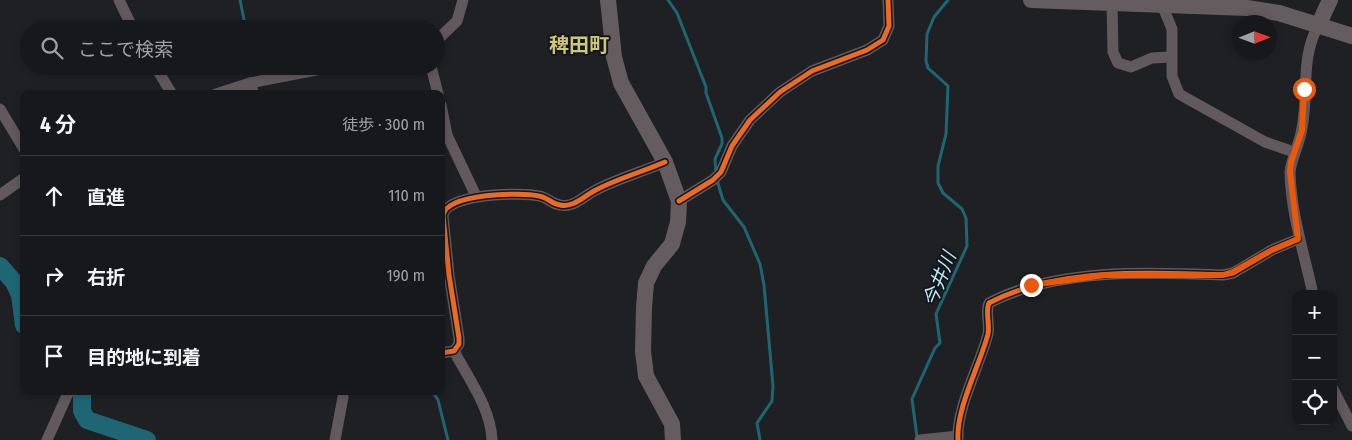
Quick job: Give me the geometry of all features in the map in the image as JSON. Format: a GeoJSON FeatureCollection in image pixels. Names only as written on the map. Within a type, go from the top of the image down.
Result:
{"type":"FeatureCollection","features":[{"type":"Feature","properties":{"kind":"main road"},"geometry":{"type":"LineString","coordinates":[[608,0],[614,57],[621,83],[665,162],[679,201],[678,222],[672,244],[654,266],[646,283],[644,308],[643,351],[646,376],[672,424],[672,440]]}},
{"type":"Feature","properties":{"kind":"main road"},"geometry":{"type":"LineString","coordinates":[[1031,0],[1112,3],[1160,2],[1247,8],[1279,13],[1352,36]]}},
{"type":"Feature","properties":{"kind":"main road"},"geometry":{"type":"LineString","coordinates":[[1318,26],[1330,0]]}},
{"type":"Feature","properties":{"kind":"street"},"geometry":{"type":"LineString","coordinates":[[119,0],[129,20]]}},
{"type":"Feature","properties":{"kind":"street"},"geometry":{"type":"LineString","coordinates":[[445,33],[457,22],[463,0]]}},
{"type":"Feature","properties":{"kind":"street"},"geometry":{"type":"LineString","coordinates":[[679,201],[717,176],[732,146],[750,120],[780,92],[812,71],[867,50],[883,40],[889,26],[888,0]]}},
{"type":"Feature","properties":{"kind":"street"},"geometry":{"type":"LineString","coordinates":[[1160,2],[1170,20],[1172,29],[1172,76],[1179,94],[1265,142],[1294,152]]}},
{"type":"Feature","properties":{"kind":"street"},"geometry":{"type":"LineString","coordinates":[[1112,3],[1113,52],[1118,63],[1131,67],[1152,58],[1171,57]]}},
{"type":"Feature","properties":{"kind":"street"},"geometry":{"type":"LineString","coordinates":[[1312,290],[1306,261],[1298,239],[1290,182],[1291,162],[1304,116],[1308,51],[1318,26]]}},
{"type":"Feature","properties":{"kind":"street"},"geometry":{"type":"LineString","coordinates":[[160,75],[170,90]]}},
{"type":"Feature","properties":{"kind":"street"},"geometry":{"type":"LineString","coordinates":[[252,88],[302,75]]}},
{"type":"Feature","properties":{"kind":"street"},"geometry":{"type":"LineString","coordinates":[[433,75],[437,90]]}},
{"type":"Feature","properties":{"kind":"street"},"geometry":{"type":"LineString","coordinates":[[0,109],[20,142]]}},
{"type":"Feature","properties":{"kind":"street"},"geometry":{"type":"LineString","coordinates":[[445,125],[447,135],[476,196]]}},
{"type":"Feature","properties":{"kind":"street"},"geometry":{"type":"LineString","coordinates":[[445,212],[447,208],[476,196],[518,194],[541,196],[560,206],[577,203],[594,191],[665,162]]}},
{"type":"Feature","properties":{"kind":"street"},"geometry":{"type":"LineString","coordinates":[[0,195],[20,181]]}},
{"type":"Feature","properties":{"kind":"street"},"geometry":{"type":"LineString","coordinates":[[445,235],[459,338],[457,348],[454,351],[445,352]]}},
{"type":"Feature","properties":{"kind":"street"},"geometry":{"type":"LineString","coordinates":[[920,440],[958,438],[970,384],[987,336],[989,303],[1011,291],[1031,285],[1105,275],[1223,275],[1233,272],[1272,250],[1298,239]]}},
{"type":"Feature","properties":{"kind":"street"},"geometry":{"type":"LineString","coordinates":[[454,351],[486,410],[490,421],[492,440]]}},
{"type":"Feature","properties":{"kind":"street"},"geometry":{"type":"LineString","coordinates":[[47,440],[67,395]]}},
{"type":"Feature","properties":{"kind":"street"},"geometry":{"type":"LineString","coordinates":[[335,440],[344,395]]}},
{"type":"Feature","properties":{"kind":"street"},"geometry":{"type":"LineString","coordinates":[[1337,398],[1352,426]]}},
{"type":"Feature","properties":{"kind":"waterway"},"geometry":{"type":"LineString","coordinates":[[240,0],[244,20]]}},
{"type":"Feature","properties":{"kind":"waterway"},"geometry":{"type":"LineString","coordinates":[[668,0],[677,13],[706,87],[706,93],[722,138],[722,144],[715,159],[716,172]]}},
{"type":"Feature","properties":{"kind":"waterway","name":"今井川"},"geometry":{"type":"LineString","coordinates":[[917,437],[912,399],[935,348],[940,343],[936,314],[967,246],[966,218],[962,209],[943,193],[938,183],[938,166],[946,134],[948,86],[928,68],[926,61],[927,34],[934,17],[948,0]]}},
{"type":"Feature","properties":{"kind":"waterway"},"geometry":{"type":"LineString","coordinates":[[717,180],[723,200],[744,227],[760,264],[764,285],[773,386],[772,401],[757,423],[760,440]]}},
{"type":"Feature","properties":{"kind":"waterway"},"geometry":{"type":"LineString","coordinates":[[0,266],[14,282],[20,295]]}},
{"type":"Feature","properties":{"kind":"waterway"},"geometry":{"type":"LineString","coordinates":[[82,395],[82,411],[87,420],[147,440]]}},
{"type":"Feature","properties":{"kind":"waterway"},"geometry":{"type":"LineString","coordinates":[[435,395],[438,400],[448,440]]}},
{"type":"Feature","properties":{"kind":"cycle path"},"geometry":{"type":"LineString","coordinates":[[679,201],[713,180],[721,172],[732,146],[750,120],[780,92],[812,71],[867,50],[883,40],[889,26],[888,0]]}},
{"type":"Feature","properties":{"kind":"cycle path"},"geometry":{"type":"LineString","coordinates":[[445,212],[458,202],[471,198],[502,194],[539,196],[565,206],[620,179],[665,162]]}},
{"type":"Feature","properties":{"kind":"cycle path"},"geometry":{"type":"LineString","coordinates":[[445,235],[459,344],[454,351],[445,352]]}},
{"type":"Feature","properties":{"kind":"cycle path"},"geometry":{"type":"LineString","coordinates":[[958,440],[961,414],[988,334],[987,310],[989,303],[1043,283],[1073,278],[1134,273],[1223,275],[1233,273],[1272,250],[1298,239]]}},
{"type":"Feature","properties":{"kind":"district","name":"稗田町"},"geometry":{"type":"Point","coordinates":[579,45]}},
{"type":"Feature","properties":{"kind":"route"},"geometry":{"type":"LineString","coordinates":[[1031,285],[1105,275],[1223,275],[1233,272],[1272,250],[1298,239],[1290,172],[1291,162],[1302,130],[1304,89]]}}]}
